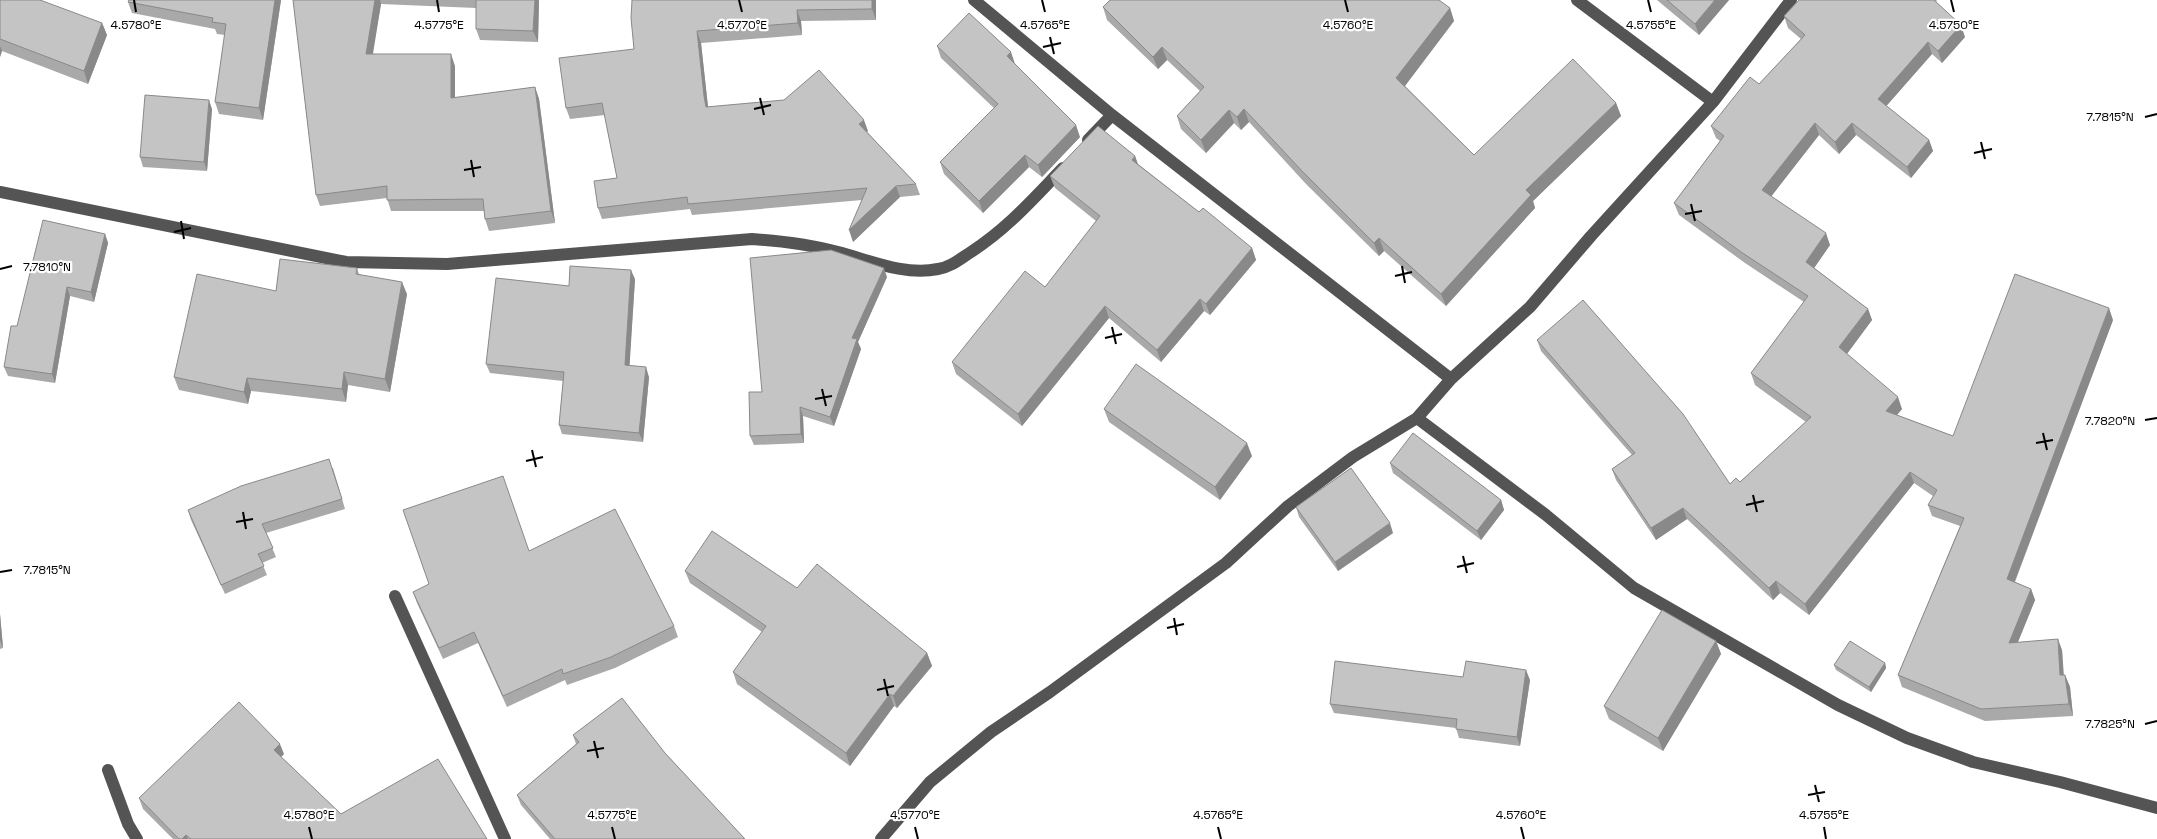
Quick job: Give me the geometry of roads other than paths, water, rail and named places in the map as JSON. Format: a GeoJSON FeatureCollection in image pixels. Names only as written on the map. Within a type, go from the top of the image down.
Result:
{"type":"FeatureCollection","features":[{"type":"Feature","properties":{"kind":"street"},"geometry":{"type":"LineString","coordinates":[[974,0],[1112,115],[1451,379]]}},
{"type":"Feature","properties":{"kind":"street"},"geometry":{"type":"LineString","coordinates":[[1577,0],[1713,102]]}},
{"type":"Feature","properties":{"kind":"street"},"geometry":{"type":"LineString","coordinates":[[881,839],[930,782],[991,732],[1050,692],[1226,563],[1288,506],[1353,457],[1417,418],[1451,379],[1530,307],[1591,236],[1713,102],[1791,0]]}},
{"type":"Feature","properties":{"kind":"street"},"geometry":{"type":"LineString","coordinates":[[0,192],[346,262],[447,264],[752,239],[788,241],[838,252],[886,266],[937,270],[952,265],[1014,220],[1112,115]]}},
{"type":"Feature","properties":{"kind":"street"},"geometry":{"type":"LineString","coordinates":[[1417,418],[1546,515],[1634,588],[1838,705],[1907,738],[1973,762],[2060,782],[2157,808]]}},
{"type":"Feature","properties":{"kind":"street"},"geometry":{"type":"LineString","coordinates":[[395,596],[505,839]]}},
{"type":"Feature","properties":{"kind":"street"},"geometry":{"type":"LineString","coordinates":[[108,770],[128,824],[137,839]]}}]}
